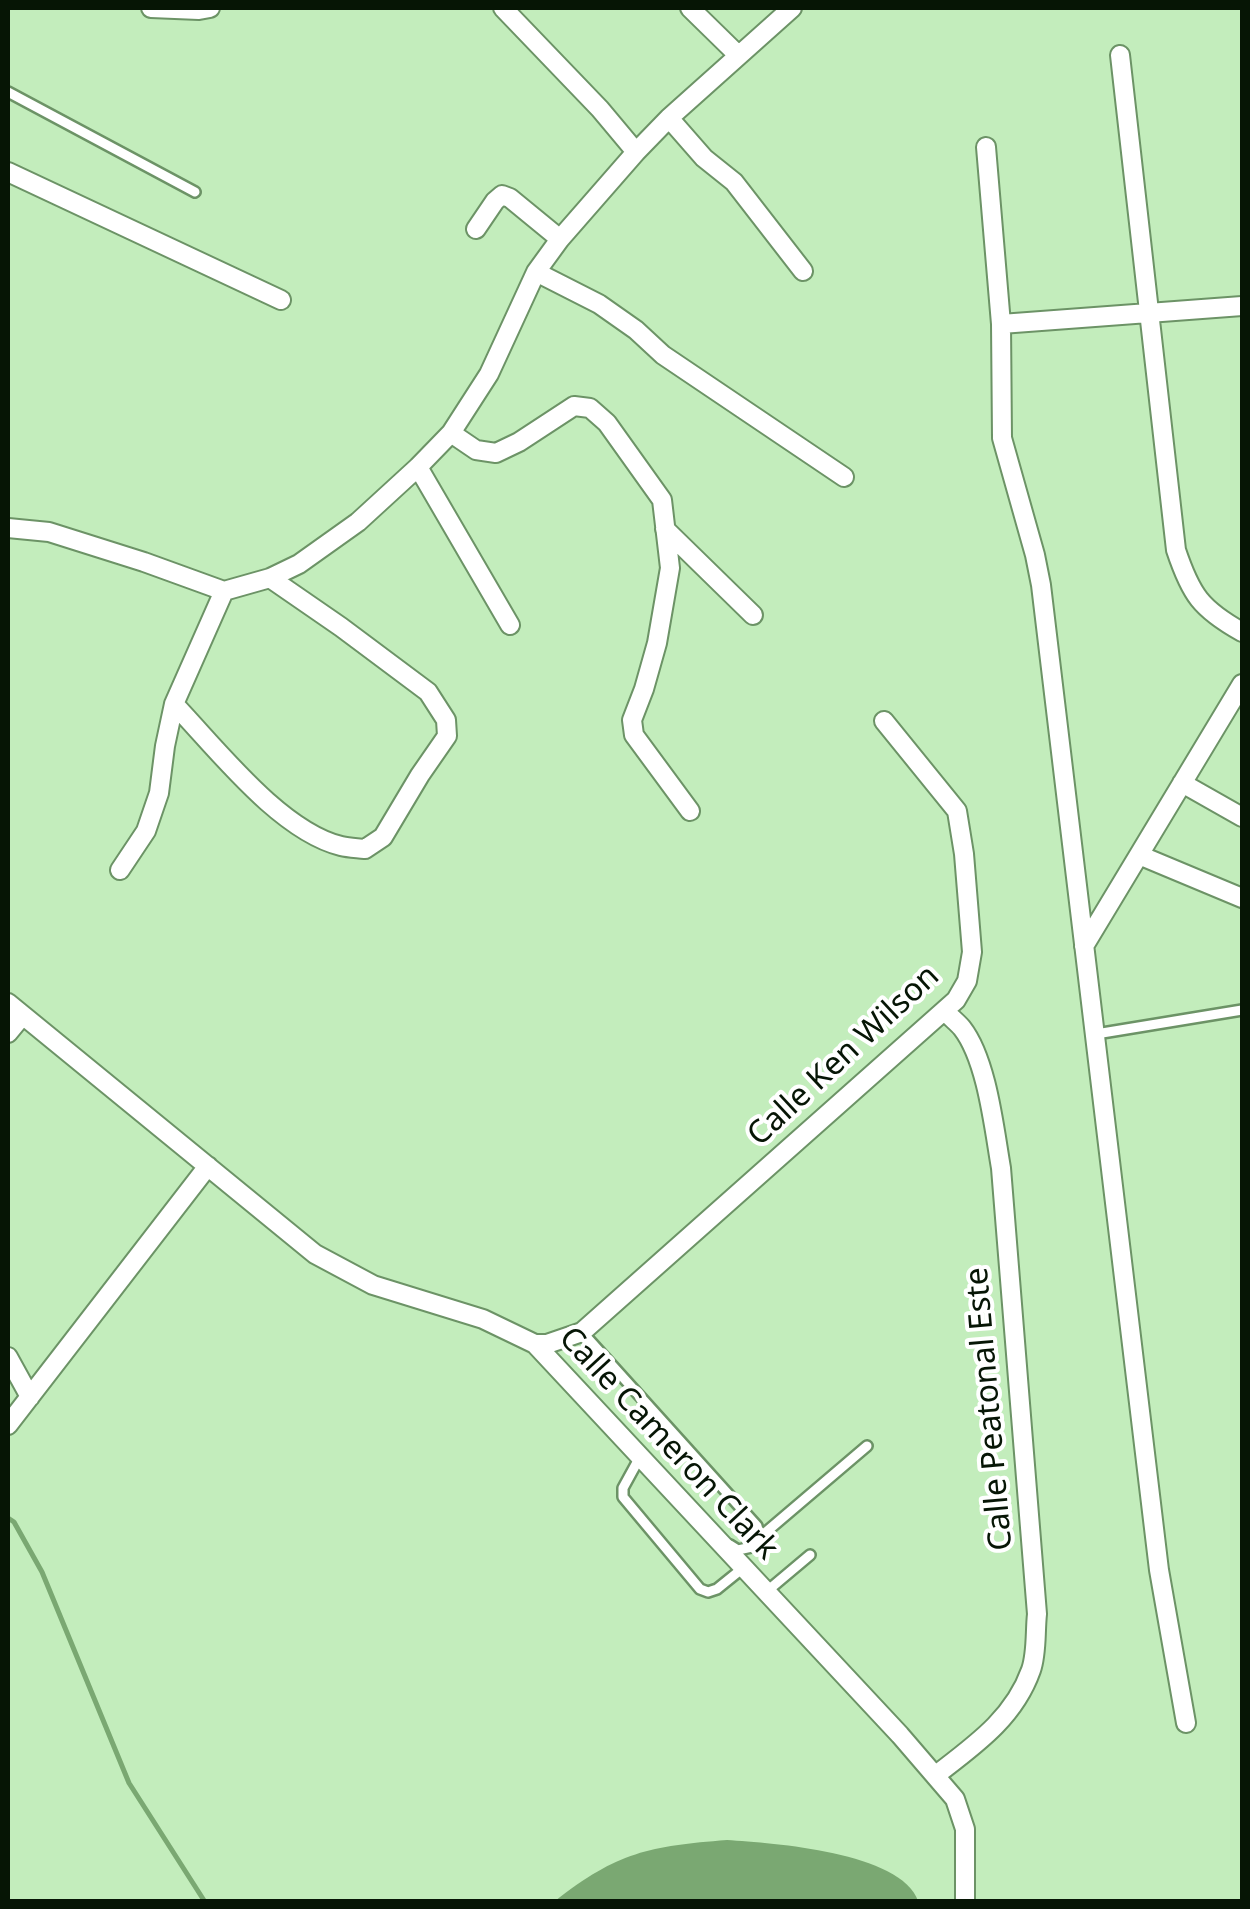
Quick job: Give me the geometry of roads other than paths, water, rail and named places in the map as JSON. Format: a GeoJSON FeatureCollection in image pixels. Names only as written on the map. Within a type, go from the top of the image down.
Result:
{"type":"FeatureCollection","features":[{"type":"Feature","properties":{"kind":"street"},"geometry":{"type":"LineString","coordinates":[[151,8],[210,8]]}},
{"type":"Feature","properties":{"kind":"street"},"geometry":{"type":"LineString","coordinates":[[503,8],[636,152]]}},
{"type":"Feature","properties":{"kind":"street"},"geometry":{"type":"LineString","coordinates":[[690,8],[738,54]]}},
{"type":"Feature","properties":{"kind":"street"},"geometry":{"type":"LineString","coordinates":[[8,528],[50,532],[224,591],[270,578],[299,564],[358,522],[451,434],[490,374],[536,272],[560,239],[670,118],[792,8]]}},
{"type":"Feature","properties":{"kind":"street"},"geometry":{"type":"LineString","coordinates":[[1120,55],[1176,550],[1186,580],[1203,606],[1242,632]]}},
{"type":"Feature","properties":{"kind":"street"},"geometry":{"type":"LineString","coordinates":[[670,118],[704,158],[734,182],[803,271]]}},
{"type":"Feature","properties":{"kind":"street"},"geometry":{"type":"LineString","coordinates":[[986,147],[1001,324],[1002,438],[1041,584],[1159,1570],[1186,1724]]}},
{"type":"Feature","properties":{"kind":"street"},"geometry":{"type":"LineString","coordinates":[[8,172],[281,300]]}},
{"type":"Feature","properties":{"kind":"street"},"geometry":{"type":"LineString","coordinates":[[476,229],[502,195],[560,239]]}},
{"type":"Feature","properties":{"kind":"street"},"geometry":{"type":"LineString","coordinates":[[536,272],[599,304],[636,330],[662,355],[844,478]]}},
{"type":"Feature","properties":{"kind":"street"},"geometry":{"type":"LineString","coordinates":[[1001,324],[1242,306]]}},
{"type":"Feature","properties":{"kind":"street"},"geometry":{"type":"LineString","coordinates":[[451,434],[476,450],[496,454],[574,406],[590,408],[607,423],[662,500],[670,568],[657,643],[632,720],[634,736],[690,811]]}},
{"type":"Feature","properties":{"kind":"street"},"geometry":{"type":"LineString","coordinates":[[418,468],[510,625]]}},
{"type":"Feature","properties":{"kind":"street"},"geometry":{"type":"LineString","coordinates":[[665,529],[752,616]]}},
{"type":"Feature","properties":{"kind":"street"},"geometry":{"type":"LineString","coordinates":[[174,704],[266,801],[306,830],[339,846],[365,849],[382,837],[446,736],[446,720],[428,692],[270,578]]}},
{"type":"Feature","properties":{"kind":"street"},"geometry":{"type":"LineString","coordinates":[[120,870],[146,831],[159,793],[174,704],[224,591]]}},
{"type":"Feature","properties":{"kind":"street"},"geometry":{"type":"LineString","coordinates":[[1084,946],[1182,783],[1235,713],[1242,684]]}},
{"type":"Feature","properties":{"kind":"street","name":"Calle Ken Wilson"},"geometry":{"type":"LineString","coordinates":[[535,1344],[548,1344],[582,1332],[956,1000],[967,980],[972,952],[964,854],[956,811],[884,721]]}},
{"type":"Feature","properties":{"kind":"street"},"geometry":{"type":"LineString","coordinates":[[1182,783],[1242,817]]}},
{"type":"Feature","properties":{"kind":"street"},"geometry":{"type":"LineString","coordinates":[[1139,854],[1242,898]]}},
{"type":"Feature","properties":{"kind":"street","name":"Calle Cameron Clark"},"geometry":{"type":"LineString","coordinates":[[8,1003],[315,1254],[374,1285],[483,1319],[535,1344],[956,1799],[965,1829],[965,1902]]}},
{"type":"Feature","properties":{"kind":"street","name":"Calle Peatonal Este"},"geometry":{"type":"LineString","coordinates":[[936,1775],[992,1732],[1016,1702],[1032,1667],[1037,1614],[1000,1168],[989,1100],[977,1057],[964,1030],[945,1012]]}},
{"type":"Feature","properties":{"kind":"street"},"geometry":{"type":"LineString","coordinates":[[8,1033],[22,1016]]}},
{"type":"Feature","properties":{"kind":"street"},"geometry":{"type":"LineString","coordinates":[[8,1425],[208,1166]]}},
{"type":"Feature","properties":{"kind":"street"},"geometry":{"type":"LineString","coordinates":[[8,1358],[30,1397]]}},
{"type":"Feature","properties":{"kind":"lane"},"geometry":{"type":"LineString","coordinates":[[8,92],[196,192]]}},
{"type":"Feature","properties":{"kind":"lane"},"geometry":{"type":"LineString","coordinates":[[1094,1034],[1242,1010]]}},
{"type":"Feature","properties":{"kind":"lane"},"geometry":{"type":"LineString","coordinates":[[582,1332],[746,1512],[757,1526],[759,1538]]}},
{"type":"Feature","properties":{"kind":"lane"},"geometry":{"type":"LineString","coordinates":[[711,1534],[738,1550],[752,1547],[867,1446]]}},
{"type":"Feature","properties":{"kind":"lane"},"geometry":{"type":"LineString","coordinates":[[640,1457],[623,1488],[623,1497],[700,1589],[716,1589],[743,1568]]}},
{"type":"Feature","properties":{"kind":"lane"},"geometry":{"type":"LineString","coordinates":[[766,1592],[810,1555]]}},
{"type":"Feature","properties":{"kind":"waterway"},"geometry":{"type":"LineString","coordinates":[[8,1518],[42,1572],[129,1783],[205,1902]]}}]}
